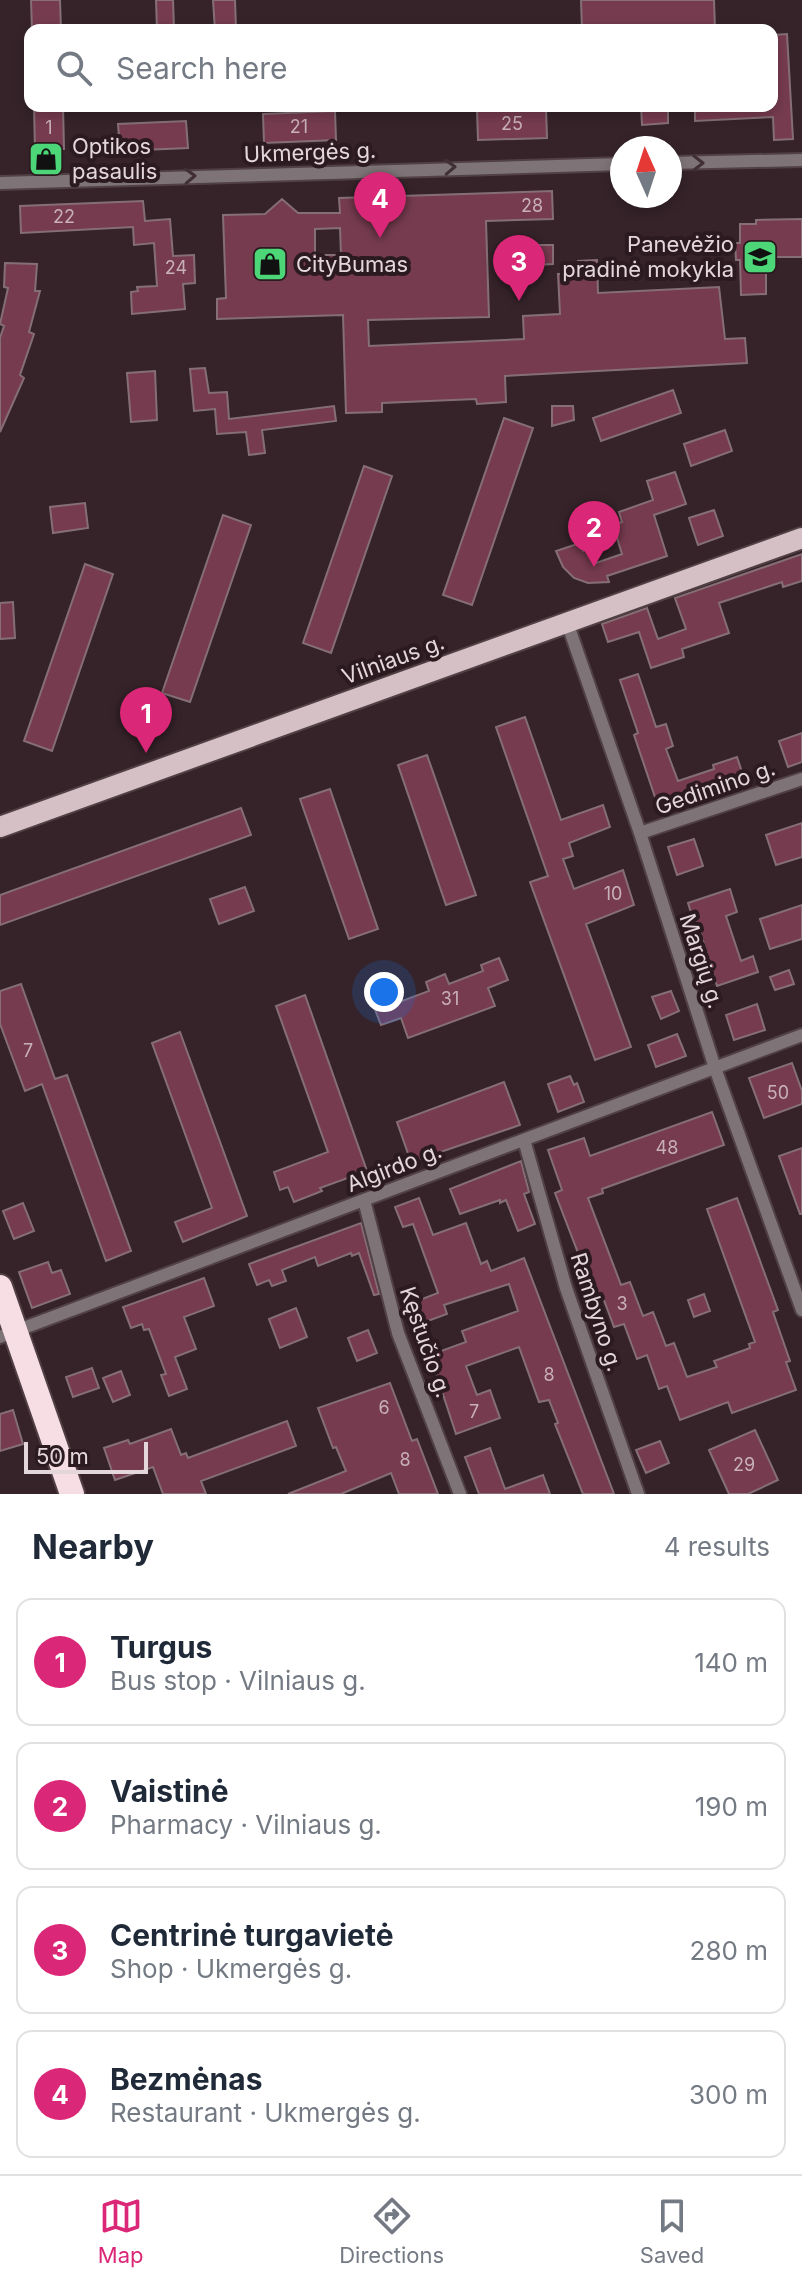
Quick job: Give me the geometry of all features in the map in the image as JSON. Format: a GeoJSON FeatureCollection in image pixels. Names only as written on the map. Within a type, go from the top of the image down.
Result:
{"type":"FeatureCollection","features":[{"type":"Feature","properties":{"kind":"highway"},"geometry":{"type":"LineString","coordinates":[[0,1287],[7,1334],[72,1494]]}},
{"type":"Feature","properties":{"kind":"main road","name":"Vilniaus g."},"geometry":{"type":"LineString","coordinates":[[0,827],[802,538]]}},
{"type":"Feature","properties":{"kind":"street"},"geometry":{"type":"LineString","coordinates":[[682,163],[802,160]]}},
{"type":"Feature","properties":{"kind":"street","name":"Ukmergės g."},"geometry":{"type":"LineString","coordinates":[[0,183],[610,164]]}},
{"type":"Feature","properties":{"kind":"street","name":"Margių g."},"geometry":{"type":"LineString","coordinates":[[567,622],[640,833],[715,1068],[802,1310]]}},
{"type":"Feature","properties":{"kind":"street","name":"Gedimino g."},"geometry":{"type":"LineString","coordinates":[[640,833],[802,779]]}},
{"type":"Feature","properties":{"kind":"street","name":"Algirdo g."},"geometry":{"type":"LineString","coordinates":[[7,1334],[802,1035]]}},
{"type":"Feature","properties":{"kind":"street","name":"Rambyno g."},"geometry":{"type":"LineString","coordinates":[[524,1140],[566,1288],[638,1494]]}},
{"type":"Feature","properties":{"kind":"street","name":"Kęstučio g."},"geometry":{"type":"LineString","coordinates":[[364,1200],[398,1333],[460,1494]]}},
{"type":"Feature","properties":{"kind":"building"},"geometry":{"type":"Polygon","coordinates":[[[31,0],[60,0],[61,24],[32,24],[31,0]]]}},
{"type":"Feature","properties":{"kind":"building"},"geometry":{"type":"Polygon","coordinates":[[[156,0],[173,0],[174,24],[157,24],[156,0]]]}},
{"type":"Feature","properties":{"kind":"building"},"geometry":{"type":"Polygon","coordinates":[[[213,0],[235,0],[236,24],[215,24],[213,0]]]}},
{"type":"Feature","properties":{"kind":"building"},"geometry":{"type":"Polygon","coordinates":[[[581,0],[714,0],[715,24],[582,24],[581,0]]]}},
{"type":"Feature","properties":{"kind":"building"},"geometry":{"type":"Polygon","coordinates":[[[787,34],[793,139],[774,140],[773,117],[695,121],[695,112],[778,112],[778,35],[787,34]]]}},
{"type":"Feature","properties":{"kind":"building"},"geometry":{"type":"Polygon","coordinates":[[[34,112],[63,112],[64,149],[35,150],[34,112]]]}},
{"type":"Feature","properties":{"kind":"building"},"geometry":{"type":"Polygon","coordinates":[[[335,112],[336,140],[264,143],[263,114],[335,112]]]}},
{"type":"Feature","properties":{"kind":"building"},"geometry":{"type":"Polygon","coordinates":[[[477,112],[546,112],[547,138],[478,140],[477,112]]]}},
{"type":"Feature","properties":{"kind":"building"},"geometry":{"type":"Polygon","coordinates":[[[641,112],[668,112],[668,123],[642,125],[641,112]]]}},
{"type":"Feature","properties":{"kind":"building"},"geometry":{"type":"Polygon","coordinates":[[[186,121],[188,148],[120,151],[118,124],[186,121]]]}},
{"type":"Feature","properties":{"kind":"building"},"geometry":{"type":"Polygon","coordinates":[[[552,191],[553,219],[486,221],[489,317],[368,320],[369,346],[524,339],[523,316],[560,314],[558,274],[579,273],[578,261],[597,260],[598,293],[719,287],[725,339],[745,338],[747,363],[505,376],[506,402],[477,404],[476,399],[382,403],[382,412],[346,413],[343,315],[217,319],[217,299],[226,298],[223,215],[265,214],[282,199],[298,213],[340,213],[339,198],[552,191]],[[340,228],[315,229],[315,255],[341,255],[340,228]]]}},
{"type":"Feature","properties":{"kind":"building"},"geometry":{"type":"Polygon","coordinates":[[[143,201],[145,221],[170,219],[173,256],[194,255],[195,283],[183,284],[185,309],[132,314],[131,292],[138,291],[137,287],[157,286],[154,243],[134,245],[133,227],[21,233],[20,206],[143,201]]]}},
{"type":"Feature","properties":{"kind":"building","name":"Panevėžio pradinė mokykla"},"geometry":{"type":"Polygon","coordinates":[[[802,219],[802,257],[766,257],[766,294],[741,295],[740,260],[736,260],[735,243],[740,243],[740,224],[756,224],[756,220],[802,219]]]}},
{"type":"Feature","properties":{"kind":"building"},"geometry":{"type":"Polygon","coordinates":[[[534,245],[553,245],[553,264],[535,265],[534,245]]]}},
{"type":"Feature","properties":{"kind":"building"},"geometry":{"type":"Polygon","coordinates":[[[5,263],[37,264],[35,291],[40,291],[29,332],[34,334],[20,375],[24,378],[0,432],[0,338],[4,326],[0,324],[8,288],[4,287],[5,263]]]}},
{"type":"Feature","properties":{"kind":"building"},"geometry":{"type":"Polygon","coordinates":[[[205,368],[209,393],[227,392],[229,419],[334,406],[336,421],[262,430],[265,453],[249,455],[246,432],[217,434],[215,409],[194,411],[190,369],[205,368]]]}},
{"type":"Feature","properties":{"kind":"building"},"geometry":{"type":"Polygon","coordinates":[[[155,371],[157,420],[131,422],[127,373],[155,371]]]}},
{"type":"Feature","properties":{"kind":"building"},"geometry":{"type":"Polygon","coordinates":[[[673,390],[681,413],[601,441],[593,418],[673,390]]]}},
{"type":"Feature","properties":{"kind":"building"},"geometry":{"type":"Polygon","coordinates":[[[552,406],[573,406],[574,420],[552,426],[552,406]]]}},
{"type":"Feature","properties":{"kind":"building"},"geometry":{"type":"Polygon","coordinates":[[[504,418],[533,428],[472,605],[443,595],[504,418]]]}},
{"type":"Feature","properties":{"kind":"building"},"geometry":{"type":"Polygon","coordinates":[[[725,430],[732,451],[691,466],[684,444],[725,430]]]}},
{"type":"Feature","properties":{"kind":"building"},"geometry":{"type":"Polygon","coordinates":[[[364,466],[392,476],[331,653],[303,643],[364,466]]]}},
{"type":"Feature","properties":{"kind":"building"},"geometry":{"type":"Polygon","coordinates":[[[675,472],[686,504],[654,515],[667,556],[607,576],[609,582],[588,583],[574,578],[563,567],[556,551],[580,543],[583,551],[592,548],[596,563],[622,554],[613,525],[622,522],[619,512],[653,500],[647,481],[675,472]]]}},
{"type":"Feature","properties":{"kind":"building"},"geometry":{"type":"Polygon","coordinates":[[[85,503],[88,528],[53,533],[50,507],[85,503]]]}},
{"type":"Feature","properties":{"kind":"building"},"geometry":{"type":"Polygon","coordinates":[[[714,510],[723,536],[698,545],[689,518],[714,510]]]}},
{"type":"Feature","properties":{"kind":"building"},"geometry":{"type":"Polygon","coordinates":[[[223,515],[251,525],[190,702],[162,693],[223,515]]]}},
{"type":"Feature","properties":{"kind":"building"},"geometry":{"type":"Polygon","coordinates":[[[802,554],[802,581],[783,587],[782,582],[719,603],[729,633],[682,649],[684,657],[651,668],[639,632],[608,642],[602,624],[647,608],[658,639],[686,629],[675,598],[802,554]]]}},
{"type":"Feature","properties":{"kind":"building"},"geometry":{"type":"Polygon","coordinates":[[[85,564],[113,574],[52,751],[24,741],[85,564]]]}},
{"type":"Feature","properties":{"kind":"building"},"geometry":{"type":"Polygon","coordinates":[[[13,602],[15,638],[0,639],[0,603],[13,602]]]}},
{"type":"Feature","properties":{"kind":"building"},"geometry":{"type":"Polygon","coordinates":[[[638,674],[656,727],[666,724],[673,746],[666,749],[678,781],[714,769],[713,765],[737,757],[744,778],[658,806],[634,735],[638,733],[620,680],[638,674]]]}},
{"type":"Feature","properties":{"kind":"building"},"geometry":{"type":"Polygon","coordinates":[[[525,717],[561,820],[603,805],[610,827],[569,843],[573,856],[563,859],[574,889],[623,870],[634,905],[586,924],[631,1047],[595,1060],[530,882],[548,876],[496,727],[525,717]]]}},
{"type":"Feature","properties":{"kind":"building"},"geometry":{"type":"Polygon","coordinates":[[[802,733],[802,762],[788,767],[779,741],[802,733]]]}},
{"type":"Feature","properties":{"kind":"building"},"geometry":{"type":"Polygon","coordinates":[[[427,755],[476,895],[446,905],[398,765],[427,755]]]}},
{"type":"Feature","properties":{"kind":"building"},"geometry":{"type":"Polygon","coordinates":[[[330,789],[378,929],[349,939],[300,799],[330,789]]]}},
{"type":"Feature","properties":{"kind":"building"},"geometry":{"type":"Polygon","coordinates":[[[241,808],[251,835],[0,925],[0,895],[241,808]]]}},
{"type":"Feature","properties":{"kind":"building"},"geometry":{"type":"Polygon","coordinates":[[[802,823],[802,857],[776,865],[766,835],[802,823]]]}},
{"type":"Feature","properties":{"kind":"building"},"geometry":{"type":"Polygon","coordinates":[[[694,839],[703,866],[677,875],[668,847],[694,839]]]}},
{"type":"Feature","properties":{"kind":"building"},"geometry":{"type":"Polygon","coordinates":[[[245,887],[254,911],[219,924],[210,899],[245,887]]]}},
{"type":"Feature","properties":{"kind":"building"},"geometry":{"type":"Polygon","coordinates":[[[730,889],[737,912],[726,916],[741,961],[753,956],[758,972],[717,986],[688,903],[730,889]]]}},
{"type":"Feature","properties":{"kind":"building"},"geometry":{"type":"Polygon","coordinates":[[[802,905],[802,939],[770,949],[760,919],[802,905]]]}},
{"type":"Feature","properties":{"kind":"building"},"geometry":{"type":"Polygon","coordinates":[[[499,958],[508,980],[488,988],[495,1006],[408,1038],[401,1018],[381,1025],[372,1002],[391,996],[394,1004],[429,991],[426,982],[445,974],[449,984],[483,971],[481,965],[499,958]]]}},
{"type":"Feature","properties":{"kind":"building"},"geometry":{"type":"Polygon","coordinates":[[[789,970],[794,984],[775,990],[770,977],[789,970]]]}},
{"type":"Feature","properties":{"kind":"building"},"geometry":{"type":"Polygon","coordinates":[[[21,984],[55,1079],[67,1075],[131,1251],[106,1261],[42,1084],[25,1091],[0,1024],[0,991],[21,984]]]}},
{"type":"Feature","properties":{"kind":"building"},"geometry":{"type":"Polygon","coordinates":[[[671,991],[679,1011],[661,1019],[652,997],[671,991]]]}},
{"type":"Feature","properties":{"kind":"building"},"geometry":{"type":"Polygon","coordinates":[[[305,995],[367,1171],[320,1188],[322,1191],[294,1202],[288,1187],[280,1190],[274,1172],[328,1152],[276,1006],[305,995]]]}},
{"type":"Feature","properties":{"kind":"building"},"geometry":{"type":"Polygon","coordinates":[[[757,1004],[765,1030],[734,1040],[726,1015],[757,1004]]]}},
{"type":"Feature","properties":{"kind":"building"},"geometry":{"type":"Polygon","coordinates":[[[180,1032],[247,1216],[183,1242],[175,1222],[212,1208],[152,1043],[180,1032]]]}},
{"type":"Feature","properties":{"kind":"building"},"geometry":{"type":"Polygon","coordinates":[[[677,1034],[686,1056],[656,1067],[648,1045],[677,1034]]]}},
{"type":"Feature","properties":{"kind":"building"},"geometry":{"type":"Polygon","coordinates":[[[792,1063],[802,1091],[802,1104],[764,1118],[749,1078],[792,1063]]]}},
{"type":"Feature","properties":{"kind":"building"},"geometry":{"type":"Polygon","coordinates":[[[570,1076],[574,1085],[577,1083],[584,1102],[558,1112],[548,1084],[570,1076]]]}},
{"type":"Feature","properties":{"kind":"building"},"geometry":{"type":"Polygon","coordinates":[[[504,1082],[520,1125],[411,1162],[397,1122],[504,1082]]]}},
{"type":"Feature","properties":{"kind":"building"},"geometry":{"type":"Polygon","coordinates":[[[712,1112],[724,1145],[602,1189],[603,1193],[588,1198],[621,1285],[630,1282],[643,1316],[653,1312],[666,1346],[674,1343],[687,1377],[717,1367],[714,1361],[750,1348],[749,1344],[755,1342],[707,1209],[737,1198],[778,1310],[773,1312],[790,1361],[786,1362],[796,1390],[732,1413],[728,1402],[680,1420],[667,1386],[659,1389],[647,1355],[637,1359],[624,1324],[614,1327],[602,1295],[595,1297],[555,1193],[562,1190],[548,1150],[584,1138],[590,1156],[712,1112]]]}},
{"type":"Feature","properties":{"kind":"building"},"geometry":{"type":"Polygon","coordinates":[[[802,1148],[802,1214],[800,1214],[779,1156],[802,1148]]]}},
{"type":"Feature","properties":{"kind":"building"},"geometry":{"type":"Polygon","coordinates":[[[521,1161],[529,1192],[524,1194],[535,1224],[518,1231],[506,1200],[460,1214],[450,1189],[521,1161]]]}},
{"type":"Feature","properties":{"kind":"building"},"geometry":{"type":"Polygon","coordinates":[[[419,1198],[433,1235],[466,1223],[481,1264],[487,1261],[491,1271],[524,1258],[614,1494],[583,1494],[555,1424],[558,1423],[549,1400],[539,1402],[519,1347],[466,1366],[477,1395],[490,1390],[500,1418],[456,1434],[430,1355],[466,1342],[462,1331],[518,1311],[509,1284],[444,1305],[447,1314],[417,1325],[409,1304],[438,1293],[413,1224],[403,1227],[395,1207],[419,1198]]]}},
{"type":"Feature","properties":{"kind":"building"},"geometry":{"type":"Polygon","coordinates":[[[23,1203],[34,1231],[14,1239],[3,1211],[23,1203]]]}},
{"type":"Feature","properties":{"kind":"building"},"geometry":{"type":"Polygon","coordinates":[[[361,1223],[379,1294],[374,1295],[359,1253],[352,1256],[351,1253],[318,1266],[315,1257],[282,1270],[286,1281],[272,1286],[269,1280],[257,1285],[249,1264],[361,1223]]]}},
{"type":"Feature","properties":{"kind":"building"},"geometry":{"type":"Polygon","coordinates":[[[48,1262],[52,1273],[61,1270],[70,1294],[32,1308],[19,1272],[48,1262]]]}},
{"type":"Feature","properties":{"kind":"building"},"geometry":{"type":"Polygon","coordinates":[[[204,1278],[214,1306],[184,1317],[196,1349],[175,1357],[187,1389],[169,1396],[161,1375],[166,1374],[149,1329],[144,1330],[142,1324],[131,1328],[123,1307],[204,1278]]]}},
{"type":"Feature","properties":{"kind":"building"},"geometry":{"type":"Polygon","coordinates":[[[704,1294],[710,1311],[694,1317],[688,1300],[704,1294]]]}},
{"type":"Feature","properties":{"kind":"building"},"geometry":{"type":"Polygon","coordinates":[[[296,1308],[307,1337],[280,1348],[269,1319],[296,1308]]]}},
{"type":"Feature","properties":{"kind":"building"},"geometry":{"type":"Polygon","coordinates":[[[368,1330],[377,1353],[357,1361],[348,1338],[368,1330]]]}},
{"type":"Feature","properties":{"kind":"building"},"geometry":{"type":"Polygon","coordinates":[[[92,1368],[99,1388],[73,1397],[66,1377],[92,1368]]]}},
{"type":"Feature","properties":{"kind":"building"},"geometry":{"type":"Polygon","coordinates":[[[121,1371],[130,1395],[113,1402],[103,1378],[121,1371]]]}},
{"type":"Feature","properties":{"kind":"building"},"geometry":{"type":"Polygon","coordinates":[[[390,1383],[412,1441],[417,1439],[438,1494],[399,1494],[391,1473],[341,1494],[288,1494],[346,1471],[336,1447],[333,1448],[318,1408],[390,1383]]]}},
{"type":"Feature","properties":{"kind":"building"},"geometry":{"type":"Polygon","coordinates":[[[13,1410],[23,1444],[0,1451],[0,1414],[13,1410]]]}},
{"type":"Feature","properties":{"kind":"building"},"geometry":{"type":"Polygon","coordinates":[[[287,1421],[296,1446],[201,1481],[206,1494],[163,1494],[153,1467],[115,1480],[104,1448],[128,1440],[130,1444],[171,1429],[181,1455],[186,1453],[188,1458],[287,1421]]]}},
{"type":"Feature","properties":{"kind":"building"},"geometry":{"type":"Polygon","coordinates":[[[755,1430],[778,1480],[748,1494],[729,1494],[709,1450],[755,1430]]]}},
{"type":"Feature","properties":{"kind":"building"},"geometry":{"type":"Polygon","coordinates":[[[660,1441],[669,1463],[646,1473],[636,1450],[660,1441]]]}},
{"type":"Feature","properties":{"kind":"building"},"geometry":{"type":"Polygon","coordinates":[[[490,1448],[505,1489],[543,1475],[550,1494],[479,1494],[465,1457],[490,1448]]]}},
{"type":"Feature","properties":{"kind":"place","name":"Optikos pasaulis"},"geometry":{"type":"Point","coordinates":[46,159]}},
{"type":"Feature","properties":{"kind":"place","name":"Bezmėnas"},"geometry":{"type":"Point","coordinates":[380,238]}},
{"type":"Feature","properties":{"kind":"place","name":"Panevėžio pradinė mokykla"},"geometry":{"type":"Point","coordinates":[760,257]}},
{"type":"Feature","properties":{"kind":"place","name":"CityBumas"},"geometry":{"type":"Point","coordinates":[270,264]}},
{"type":"Feature","properties":{"kind":"place","name":"Centrinė turgavietė"},"geometry":{"type":"Point","coordinates":[519,301]}},
{"type":"Feature","properties":{"kind":"place","name":"Vaistinė"},"geometry":{"type":"Point","coordinates":[594,567]}},
{"type":"Feature","properties":{"kind":"place","name":"Turgus"},"geometry":{"type":"Point","coordinates":[146,753]}}]}
